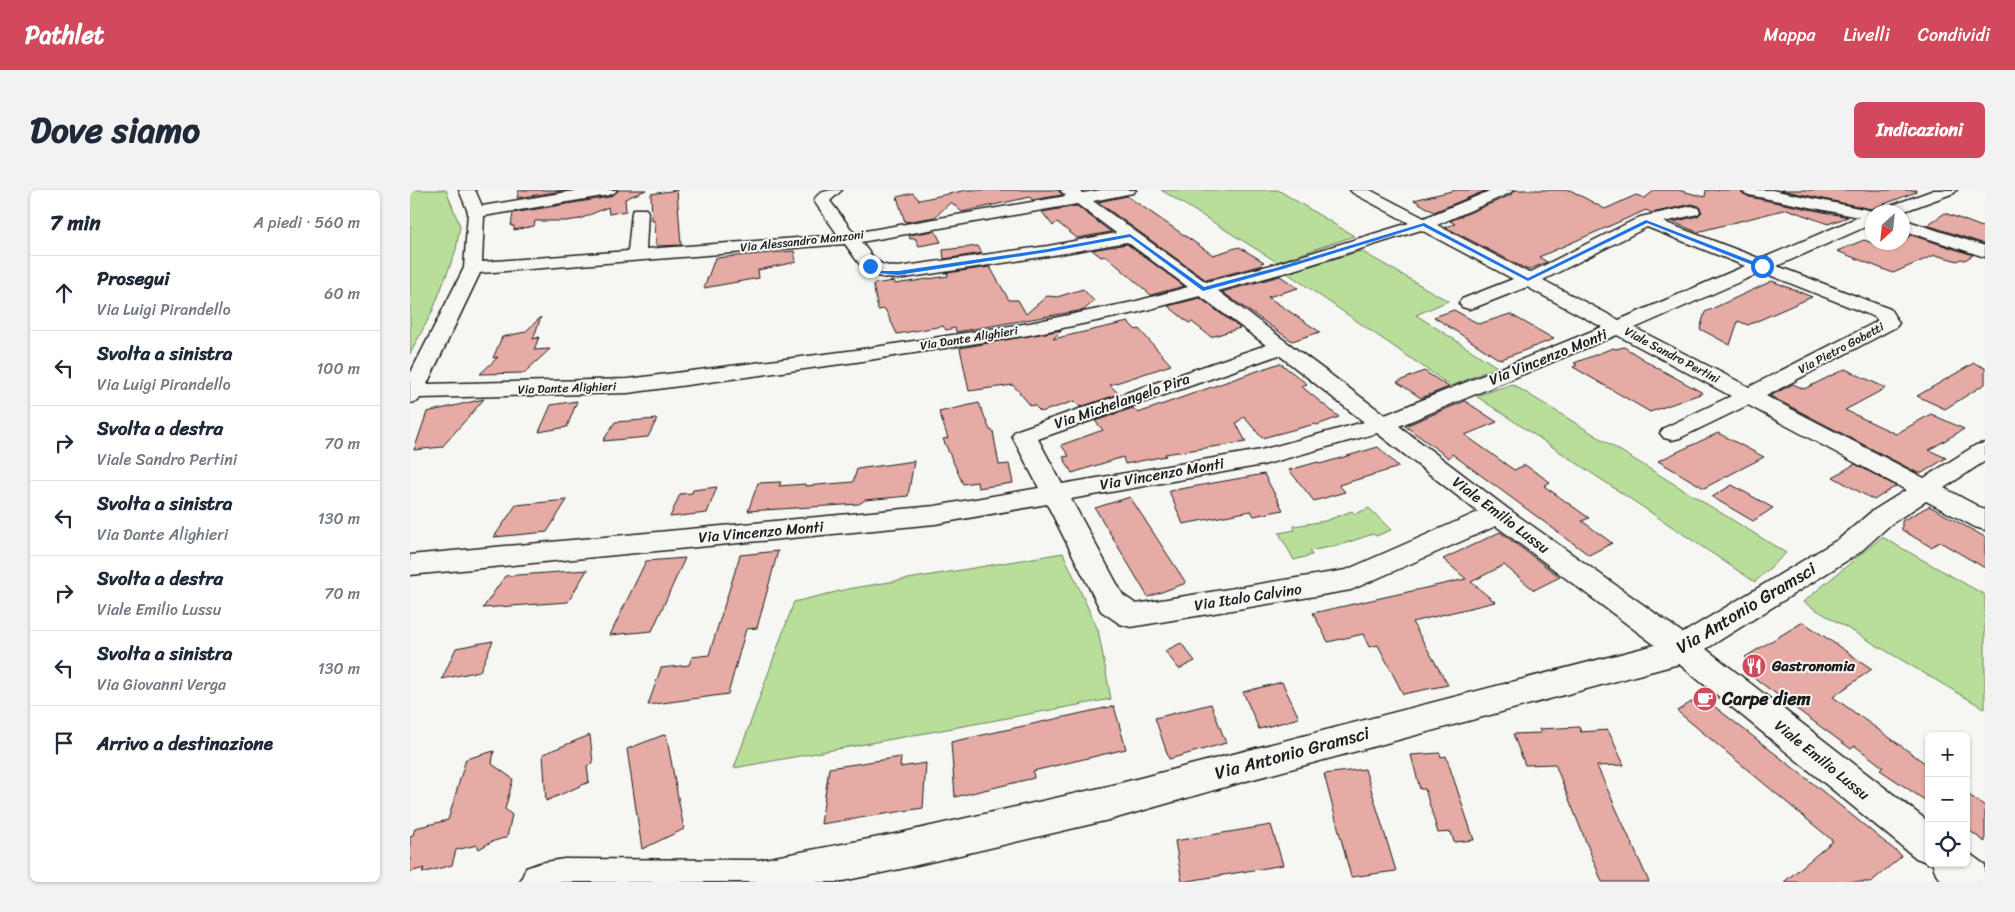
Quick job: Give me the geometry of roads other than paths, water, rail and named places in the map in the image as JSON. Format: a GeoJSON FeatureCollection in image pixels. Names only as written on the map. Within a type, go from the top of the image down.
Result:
{"type":"FeatureCollection","features":[{"type":"Feature","properties":{"kind":"street"},"geometry":{"type":"LineString","coordinates":[[412,394],[473,268],[476,212],[467,190]]}},
{"type":"Feature","properties":{"kind":"street"},"geometry":{"type":"LineString","coordinates":[[476,212],[609,190]]}},
{"type":"Feature","properties":{"kind":"street"},"geometry":{"type":"LineString","coordinates":[[834,190],[824,197],[822,201],[870,266],[881,272],[898,273],[1048,251],[1130,236]]}},
{"type":"Feature","properties":{"kind":"street","name":"Via Alessandro Manzoni"},"geometry":{"type":"LineString","coordinates":[[473,268],[848,238],[1074,194],[1128,190]]}},
{"type":"Feature","properties":{"kind":"street","name":"Viale Sandro Pertini"},"geometry":{"type":"LineString","coordinates":[[1358,190],[1985,521]]}},
{"type":"Feature","properties":{"kind":"street","name":"Via Dante Alighieri"},"geometry":{"type":"LineString","coordinates":[[412,394],[628,386],[670,382],[1029,329],[1135,307],[1281,268],[1424,224],[1506,190]]}},
{"type":"Feature","properties":{"kind":"street"},"geometry":{"type":"LineString","coordinates":[[1749,190],[1865,215]]}},
{"type":"Feature","properties":{"kind":"street"},"geometry":{"type":"LineString","coordinates":[[1907,205],[1949,190]]}},
{"type":"Feature","properties":{"kind":"street","name":"Viale Emilio Lussu"},"geometry":{"type":"LineString","coordinates":[[1074,194],[1282,347],[1498,514],[1684,650],[1925,842]]}},
{"type":"Feature","properties":{"kind":"street"},"geometry":{"type":"LineString","coordinates":[[1469,303],[1528,280],[1646,221],[1692,211]]}},
{"type":"Feature","properties":{"kind":"street"},"geometry":{"type":"LineString","coordinates":[[637,256],[640,212]]}},
{"type":"Feature","properties":{"kind":"street","name":"Via Vincenzo Monti"},"geometry":{"type":"LineString","coordinates":[[410,564],[935,515],[1263,457],[1382,424],[1542,360],[1865,220]]}},
{"type":"Feature","properties":{"kind":"street"},"geometry":{"type":"LineString","coordinates":[[1646,221],[1762,266]]}},
{"type":"Feature","properties":{"kind":"street"},"geometry":{"type":"LineString","coordinates":[[1910,227],[1985,252]]}},
{"type":"Feature","properties":{"kind":"street","name":"Via Pietro Gobetti"},"geometry":{"type":"LineString","coordinates":[[1749,396],[1889,323],[1883,313],[1762,266]]}},
{"type":"Feature","properties":{"kind":"street","name":"Via Michelangelo Pira"},"geometry":{"type":"LineString","coordinates":[[1055,493],[1024,436],[1282,347]]}},
{"type":"Feature","properties":{"kind":"street"},"geometry":{"type":"LineString","coordinates":[[1672,434],[1749,396]]}},
{"type":"Feature","properties":{"kind":"street","name":"Via Antonio Gramsci"},"geometry":{"type":"LineString","coordinates":[[540,882],[564,878],[759,879],[900,851],[1113,802],[1246,765],[1684,650],[1692,642],[1849,546],[1881,518],[1985,450]]}},
{"type":"Feature","properties":{"kind":"street","name":"Via Italo Calvino"},"geometry":{"type":"LineString","coordinates":[[1055,493],[1112,603],[1131,616],[1351,580],[1498,514]]}},
{"type":"Feature","properties":{"kind":"street"},"geometry":{"type":"LineString","coordinates":[[1957,867],[1975,882]]}},
{"type":"Feature","properties":{"kind":"place","name":"Gastronomia"},"geometry":{"type":"Point","coordinates":[1754,666]}},
{"type":"Feature","properties":{"kind":"place","name":"Carpe diem"},"geometry":{"type":"Point","coordinates":[1705,699]}}]}
